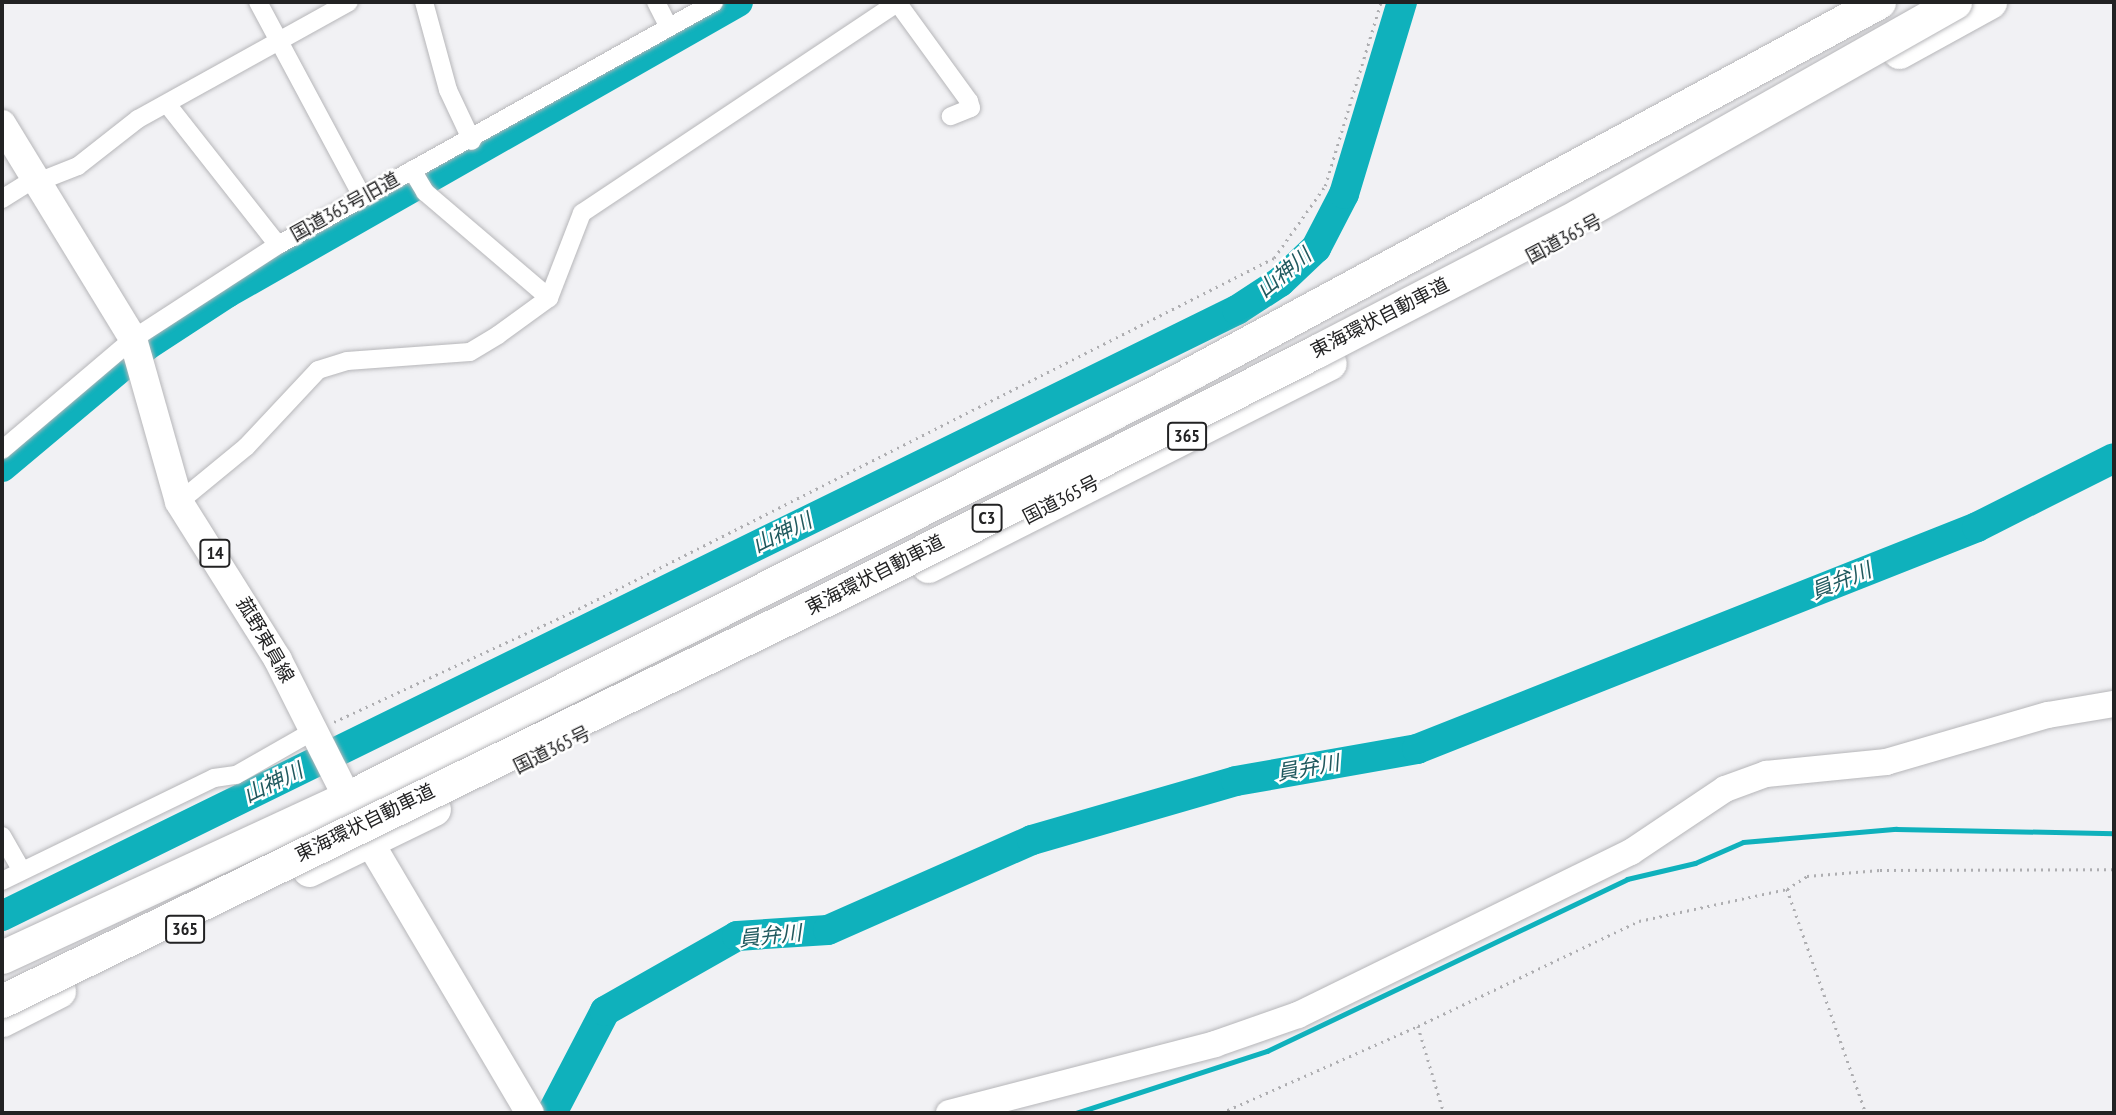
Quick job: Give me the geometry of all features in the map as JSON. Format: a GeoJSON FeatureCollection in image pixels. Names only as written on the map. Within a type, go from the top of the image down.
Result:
{"type":"FeatureCollection","features":[{"type":"Feature","properties":{"kind":"highway","name":"365"},"geometry":{"type":"LineString","coordinates":[[2,957],[1300,318],[1879,2]]}},
{"type":"Feature","properties":{"kind":"highway","name":"東海環状自動車道"},"geometry":{"type":"LineString","coordinates":[[2,1001],[850,588],[1292,364],[1579,215],[1955,2]]}},
{"type":"Feature","properties":{"kind":"highway","name":"国道365号"},"geometry":{"type":"LineString","coordinates":[[2,1020],[369,841],[1341,357],[1990,2]]}},
{"type":"Feature","properties":{"kind":"main road","name":"菰野東員線"},"geometry":{"type":"LineString","coordinates":[[2,124],[135,351],[179,502],[278,660],[369,841],[530,1113]]}},
{"type":"Feature","properties":{"kind":"street"},"geometry":{"type":"LineString","coordinates":[[258,2],[363,198]]}},
{"type":"Feature","properties":{"kind":"street"},"geometry":{"type":"LineString","coordinates":[[2,199],[34,181],[78,166],[167,104],[280,44],[349,2]]}},
{"type":"Feature","properties":{"kind":"street"},"geometry":{"type":"LineString","coordinates":[[424,2],[448,90],[471,141]]}},
{"type":"Feature","properties":{"kind":"street"},"geometry":{"type":"LineString","coordinates":[[656,2],[669,27]]}},
{"type":"Feature","properties":{"kind":"street","name":"国道365号旧道"},"geometry":{"type":"LineString","coordinates":[[2,450],[278,245],[363,198],[418,181],[471,141],[714,2]]}},
{"type":"Feature","properties":{"kind":"street"},"geometry":{"type":"LineString","coordinates":[[179,502],[246,447],[318,370],[347,361],[470,352],[549,298],[582,213],[892,3],[969,101],[971,108],[951,116]]}},
{"type":"Feature","properties":{"kind":"street"},"geometry":{"type":"LineString","coordinates":[[167,104],[278,245]]}},
{"type":"Feature","properties":{"kind":"street"},"geometry":{"type":"LineString","coordinates":[[418,181],[549,298]]}},
{"type":"Feature","properties":{"kind":"street"},"geometry":{"type":"LineString","coordinates":[[950,1113],[1215,1044],[1298,1015],[1631,852],[1725,789],[1766,774],[1886,762],[2048,715],[2114,705]]}},
{"type":"Feature","properties":{"kind":"street"},"geometry":{"type":"LineString","coordinates":[[2,881],[214,778],[236,775],[315,736]]}},
{"type":"Feature","properties":{"kind":"street"},"geometry":{"type":"LineString","coordinates":[[2,836],[22,871]]}},
{"type":"Feature","properties":{"kind":"path"},"geometry":{"type":"LineString","coordinates":[[315,736],[572,612],[1274,258],[1325,186],[1381,2]]}},
{"type":"Feature","properties":{"kind":"path"},"geometry":{"type":"LineString","coordinates":[[1221,1113],[1418,1026],[1639,921],[1787,889],[1807,876],[1880,870],[2114,869]]}},
{"type":"Feature","properties":{"kind":"path"},"geometry":{"type":"LineString","coordinates":[[1787,889],[1866,1113]]}},
{"type":"Feature","properties":{"kind":"path"},"geometry":{"type":"LineString","coordinates":[[1418,1026],[1444,1113]]}},
{"type":"Feature","properties":{"kind":"waterway","name":"山神川"},"geometry":{"type":"LineString","coordinates":[[2,467],[146,346],[227,293],[738,2]]}},
{"type":"Feature","properties":{"kind":"waterway","name":"山神川"},"geometry":{"type":"LineString","coordinates":[[2,916],[1237,310],[1280,282],[1316,248],[1344,194],[1402,2]]}},
{"type":"Feature","properties":{"kind":"waterway","name":"員弁川"},"geometry":{"type":"LineString","coordinates":[[552,1113],[605,1011],[737,936],[828,930],[1032,840],[1236,781],[1417,749],[1977,527],[2114,458]]}},
{"type":"Feature","properties":{"kind":"waterway"},"geometry":{"type":"LineString","coordinates":[[1076,1113],[1267,1051],[1627,879],[1695,863],[1743,842],[1896,829],[2114,833]]}}]}
